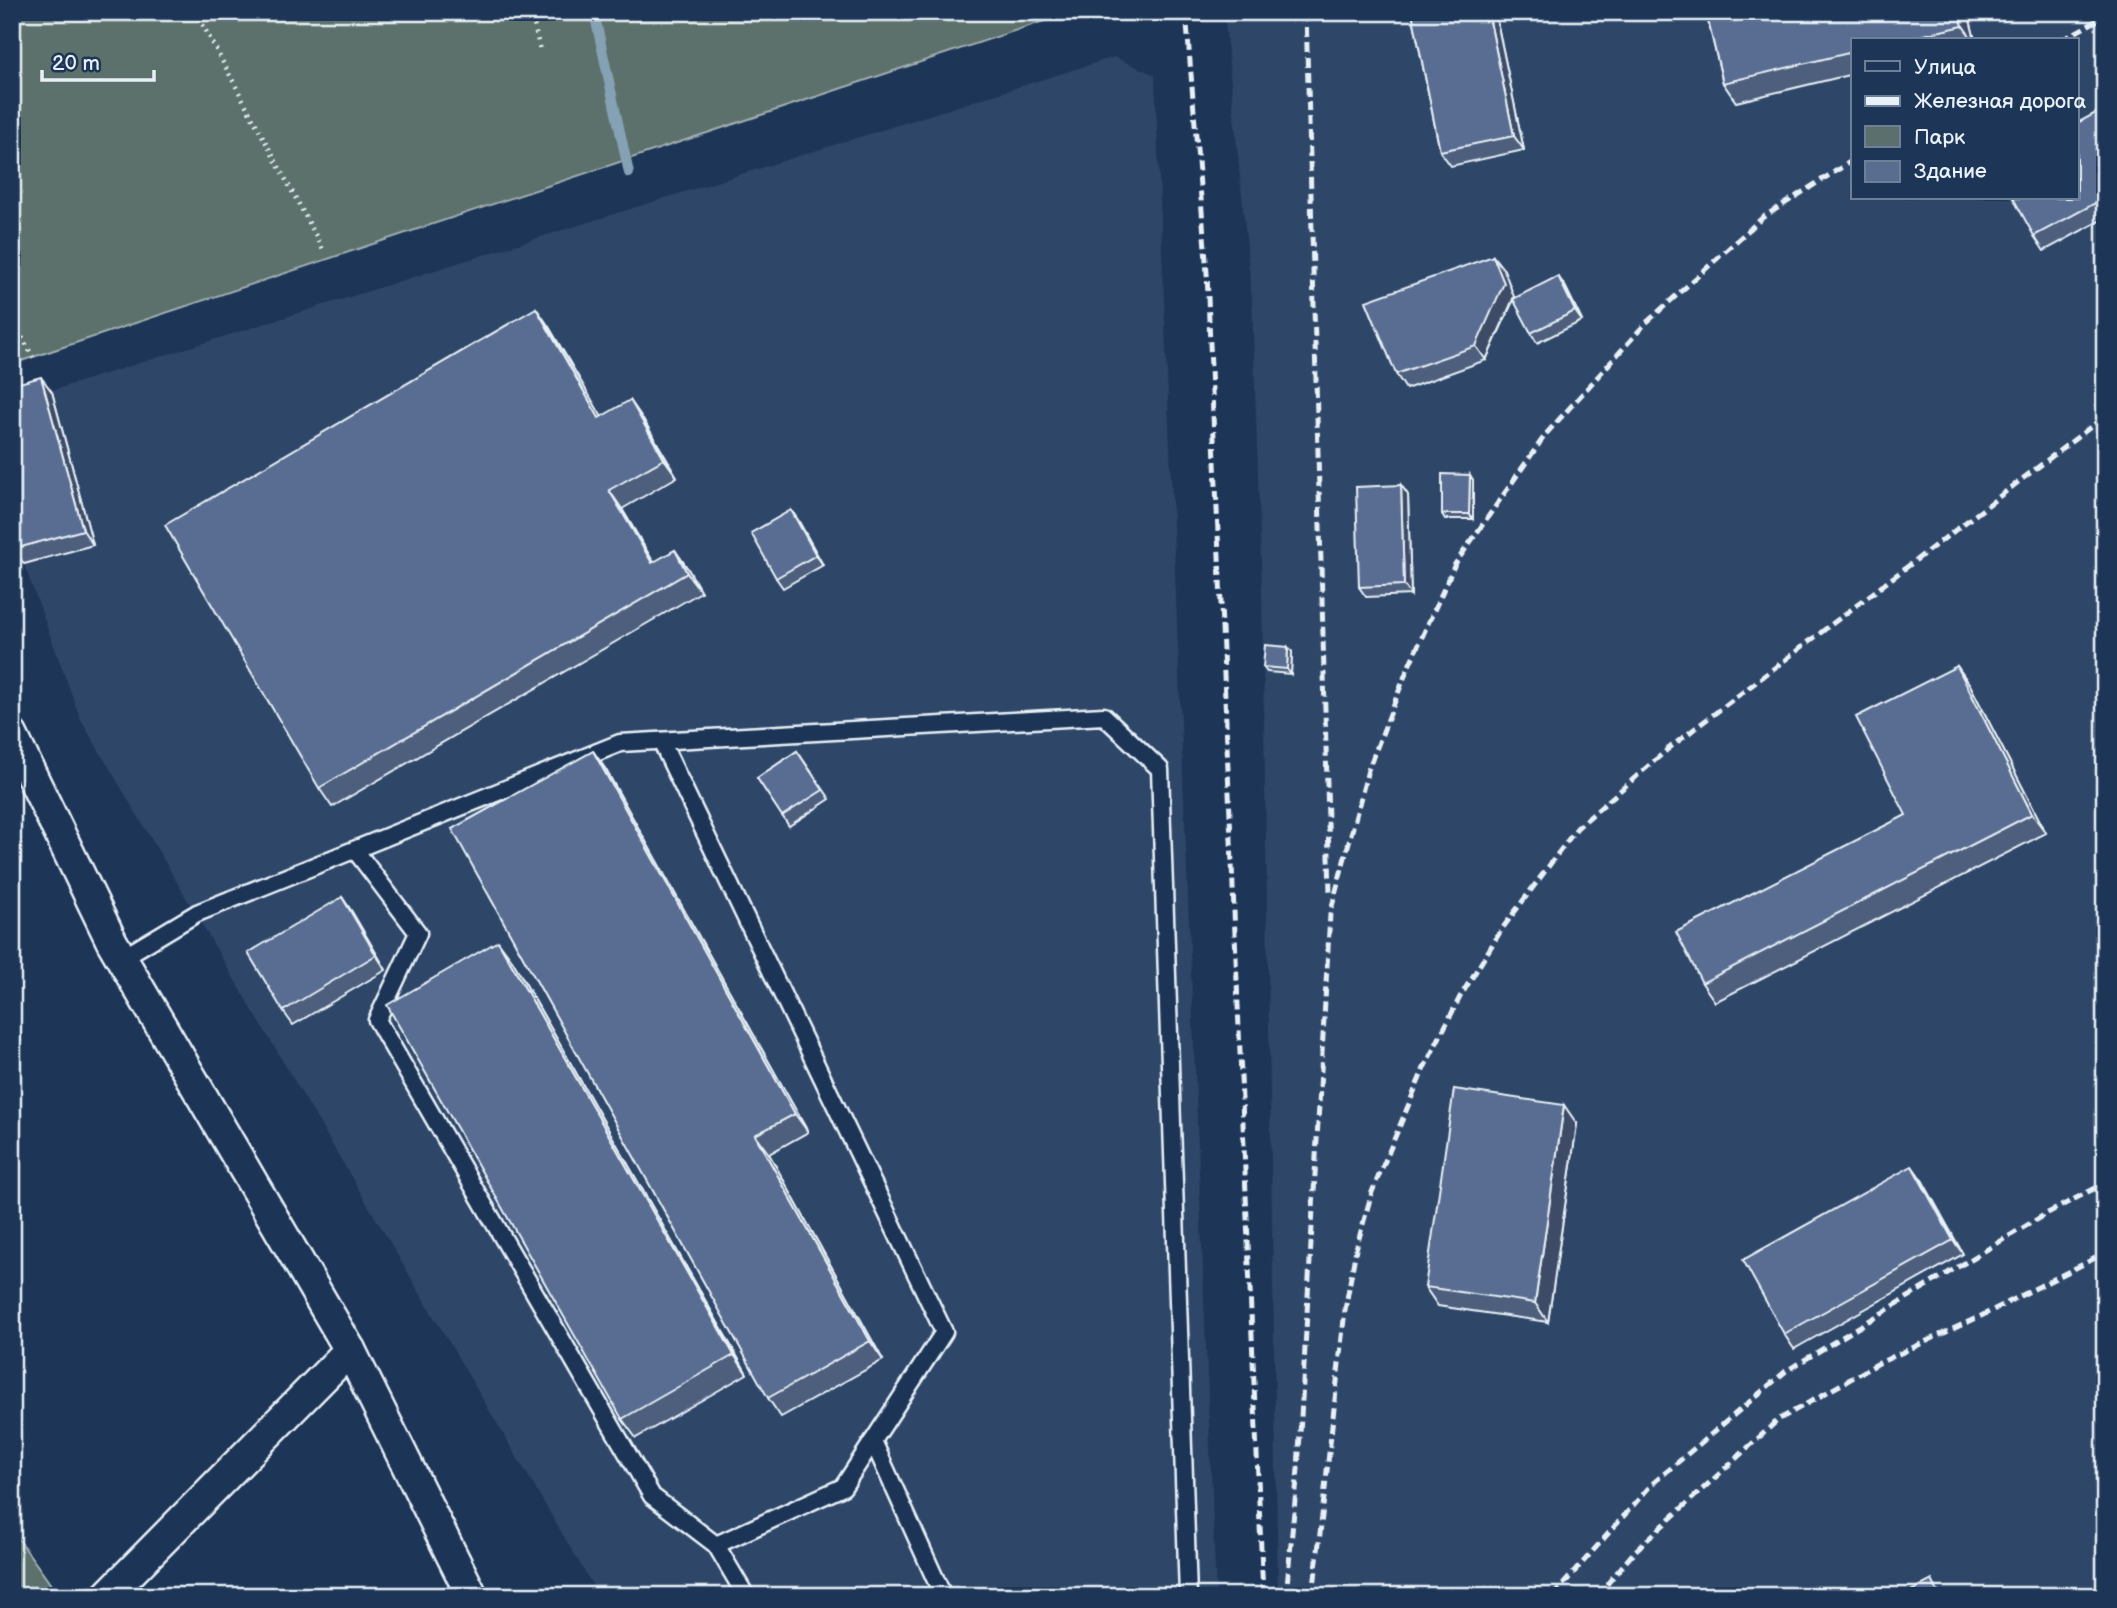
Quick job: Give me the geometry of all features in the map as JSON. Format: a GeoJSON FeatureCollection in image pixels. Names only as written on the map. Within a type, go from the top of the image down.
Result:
{"type":"FeatureCollection","features":[{"type":"Feature","properties":{"kind":"street"},"geometry":{"type":"LineString","coordinates":[[12,735],[122,958],[350,1350],[472,1596]]}},
{"type":"Feature","properties":{"kind":"street"},"geometry":{"type":"LineString","coordinates":[[107,1596],[350,1350]]}},
{"type":"Feature","properties":{"kind":"lane"},"geometry":{"type":"LineString","coordinates":[[122,958],[197,913],[620,743],[1104,716],[1160,769],[1188,1596]]}},
{"type":"Feature","properties":{"kind":"lane"},"geometry":{"type":"LineString","coordinates":[[661,741],[944,1332],[843,1488],[716,1545]]}},
{"type":"Feature","properties":{"kind":"lane"},"geometry":{"type":"LineString","coordinates":[[355,849],[418,933],[377,1020],[652,1496],[716,1545],[746,1596]]}},
{"type":"Feature","properties":{"kind":"lane"},"geometry":{"type":"LineString","coordinates":[[873,1441],[943,1596]]}},
{"type":"Feature","properties":{"kind":"path"},"geometry":{"type":"LineString","coordinates":[[195,12],[324,251]]}},
{"type":"Feature","properties":{"kind":"path"},"geometry":{"type":"LineString","coordinates":[[531,12],[540,50]]}},
{"type":"Feature","properties":{"kind":"path"},"geometry":{"type":"LineString","coordinates":[[12,319],[33,357]]}},
{"type":"Feature","properties":{"kind":"shaded area"},"geometry":{"type":"Polygon","coordinates":[[[1224,12],[2105,12],[2105,1596],[1278,1596],[1262,592],[1252,299],[1224,12]]]}},
{"type":"Feature","properties":{"kind":"shaded area"},"geometry":{"type":"Polygon","coordinates":[[[1114,57],[1155,75],[1216,1596],[599,1596],[81,720],[24,564],[12,520],[12,403],[1114,57]]]}},
{"type":"Feature","properties":{"kind":"green space"},"geometry":{"type":"Polygon","coordinates":[[[12,12],[1071,12],[12,364],[12,12]]]}},
{"type":"Feature","properties":{"kind":"green space"},"geometry":{"type":"Polygon","coordinates":[[[12,1530],[59,1596],[12,1596],[12,1530]]]}},
{"type":"Feature","properties":{"kind":"building"},"geometry":{"type":"Polygon","coordinates":[[[1412,12],[1488,12],[1514,136],[1440,151],[1412,12]]]}},
{"type":"Feature","properties":{"kind":"building"},"geometry":{"type":"Polygon","coordinates":[[[1706,12],[1959,12],[1963,26],[1911,38],[1851,38],[1851,52],[1723,83],[1706,12]]]}},
{"type":"Feature","properties":{"kind":"building"},"geometry":{"type":"Polygon","coordinates":[[[2105,108],[2105,198],[2034,236],[2014,200],[2078,200],[2078,122],[2105,108]]]}},
{"type":"Feature","properties":{"kind":"building"},"geometry":{"type":"Polygon","coordinates":[[[1493,256],[1504,283],[1476,346],[1396,374],[1366,301],[1493,256]]]}},
{"type":"Feature","properties":{"kind":"building"},"geometry":{"type":"Polygon","coordinates":[[[1558,276],[1575,311],[1531,333],[1513,299],[1558,276]]]}},
{"type":"Feature","properties":{"kind":"building"},"geometry":{"type":"Polygon","coordinates":[[[536,308],[599,418],[630,400],[664,459],[609,490],[652,563],[675,550],[687,573],[319,788],[165,525],[536,308]]]}},
{"type":"Feature","properties":{"kind":"building"},"geometry":{"type":"Polygon","coordinates":[[[41,377],[83,530],[14,549],[12,385],[41,377]]]}},
{"type":"Feature","properties":{"kind":"building"},"geometry":{"type":"Polygon","coordinates":[[[1442,474],[1470,475],[1469,514],[1442,514],[1442,474]]]}},
{"type":"Feature","properties":{"kind":"building"},"geometry":{"type":"Polygon","coordinates":[[[1401,485],[1404,585],[1359,587],[1356,487],[1401,485]]]}},
{"type":"Feature","properties":{"kind":"building"},"geometry":{"type":"Polygon","coordinates":[[[791,510],[816,555],[776,578],[751,533],[791,510]]]}},
{"type":"Feature","properties":{"kind":"building"},"geometry":{"type":"Polygon","coordinates":[[[1265,645],[1288,647],[1287,669],[1263,667],[1265,645]]]}},
{"type":"Feature","properties":{"kind":"building"},"geometry":{"type":"Polygon","coordinates":[[[1957,666],[2032,814],[1702,983],[1676,932],[1906,815],[1856,717],[1957,666]]]}},
{"type":"Feature","properties":{"kind":"building"},"geometry":{"type":"Polygon","coordinates":[[[593,751],[795,1114],[755,1135],[870,1341],[768,1398],[452,829],[593,751]]]}},
{"type":"Feature","properties":{"kind":"building"},"geometry":{"type":"Polygon","coordinates":[[[797,751],[823,790],[782,816],[757,778],[797,751]]]}},
{"type":"Feature","properties":{"kind":"building"},"geometry":{"type":"Polygon","coordinates":[[[342,897],[376,955],[283,1011],[248,953],[342,897]]]}},
{"type":"Feature","properties":{"kind":"building"},"geometry":{"type":"Polygon","coordinates":[[[498,941],[734,1355],[622,1419],[387,1005],[498,941]]]}},
{"type":"Feature","properties":{"kind":"building"},"geometry":{"type":"Polygon","coordinates":[[[1454,1089],[1564,1105],[1535,1303],[1425,1287],[1454,1089]]]}},
{"type":"Feature","properties":{"kind":"building"},"geometry":{"type":"Polygon","coordinates":[[[1912,1166],[1953,1240],[1784,1334],[1743,1260],[1912,1166]]]}},
{"type":"Feature","properties":{"kind":"building"},"geometry":{"type":"Polygon","coordinates":[[[1932,1580],[1940,1596],[1901,1596],[1932,1580]]]}},
{"type":"Feature","properties":{"kind":"waterway"},"geometry":{"type":"LineString","coordinates":[[594,12],[629,173]]}},
{"type":"Feature","properties":{"kind":"railway"},"geometry":{"type":"LineString","coordinates":[[1186,12],[1207,273],[1263,1596]]}},
{"type":"Feature","properties":{"kind":"railway"},"geometry":{"type":"LineString","coordinates":[[1306,12],[1330,894]]}},
{"type":"Feature","properties":{"kind":"railway"},"geometry":{"type":"LineString","coordinates":[[2066,38],[2105,16]]}},
{"type":"Feature","properties":{"kind":"railway"},"geometry":{"type":"LineString","coordinates":[[1286,1596],[1298,1469],[1330,914],[1368,770],[1408,668],[1455,564],[1546,434],[1646,323],[1762,218],[1851,161]]}},
{"type":"Feature","properties":{"kind":"railway"},"geometry":{"type":"LineString","coordinates":[[1313,1596],[1345,1310],[1356,1249],[1372,1192],[1424,1068],[1460,997],[1502,929],[1577,828],[1668,749],[2105,416]]}},
{"type":"Feature","properties":{"kind":"railway"},"geometry":{"type":"LineString","coordinates":[[1553,1596],[1652,1484],[1786,1371],[2044,1215],[2105,1183]]}},
{"type":"Feature","properties":{"kind":"railway"},"geometry":{"type":"LineString","coordinates":[[1597,1596],[1635,1551],[1778,1420],[1877,1364],[1981,1316],[2105,1253]]}}]}
